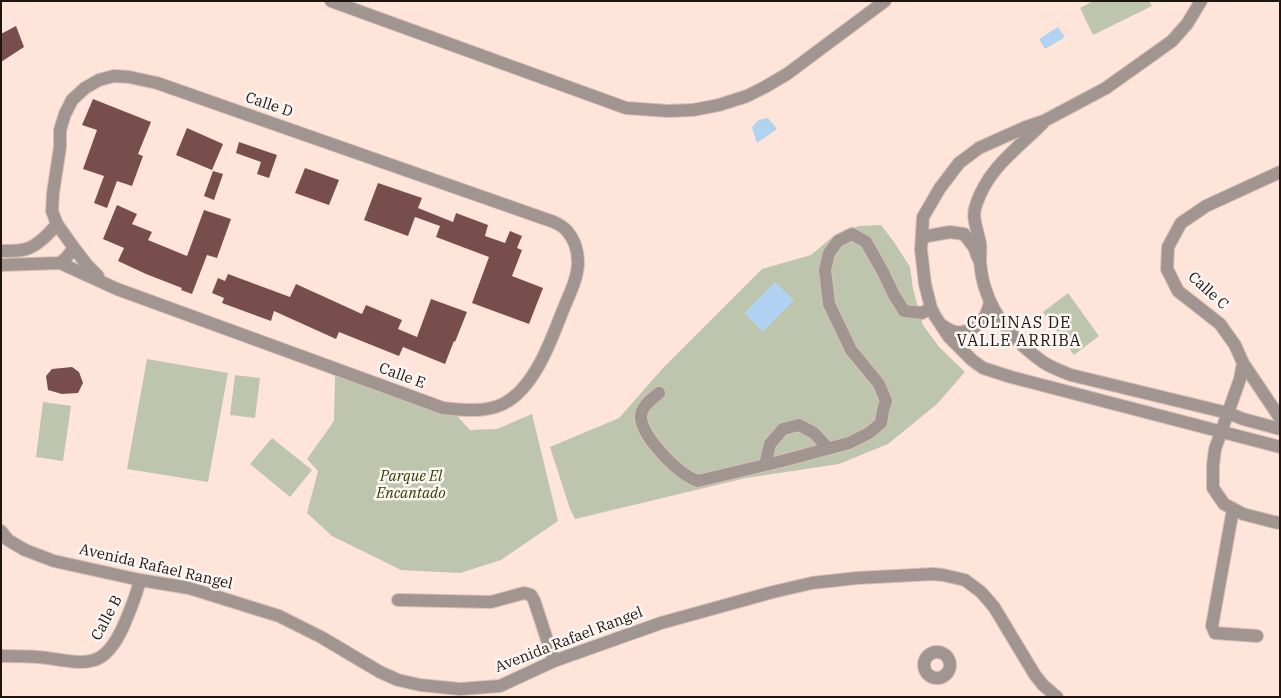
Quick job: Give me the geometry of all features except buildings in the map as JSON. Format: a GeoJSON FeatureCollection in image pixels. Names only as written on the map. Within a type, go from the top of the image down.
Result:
{"type":"FeatureCollection","features":[{"type":"Feature","properties":{"kind":"street"},"geometry":{"type":"LineString","coordinates":[[331,1],[626,108],[668,111],[693,110],[719,105],[747,96],[765,87],[787,74],[884,1]]}},
{"type":"Feature","properties":{"kind":"street"},"geometry":{"type":"LineString","coordinates":[[1201,1],[1187,24],[1172,41],[1145,62],[1106,88],[1044,121],[980,148],[959,163],[940,188],[923,217],[921,250],[925,284],[931,308],[939,324],[960,350],[983,368],[1011,377],[1280,447]]}},
{"type":"Feature","properties":{"kind":"street","name":"Calle D"},"geometry":{"type":"LineString","coordinates":[[74,248],[57,224],[52,211],[60,147],[60,130],[72,100],[84,88],[99,80],[114,76],[157,83],[554,222],[566,229],[572,240]]}},
{"type":"Feature","properties":{"kind":"street"},"geometry":{"type":"LineString","coordinates":[[980,263],[980,244],[975,222],[975,207],[989,176],[1044,121]]}},
{"type":"Feature","properties":{"kind":"street","name":"Calle C"},"geometry":{"type":"LineString","coordinates":[[1280,172],[1206,206],[1181,223],[1168,247],[1167,270],[1178,291],[1220,324],[1235,345],[1242,363],[1280,418]]}},
{"type":"Feature","properties":{"kind":"street"},"geometry":{"type":"LineString","coordinates":[[1,251],[20,251],[35,245],[57,224]]}},
{"type":"Feature","properties":{"kind":"street"},"geometry":{"type":"LineString","coordinates":[[922,237],[950,232],[964,234],[974,247],[980,263],[985,288],[999,319],[1020,342],[1044,363],[1071,375],[1228,413],[1280,429]]}},
{"type":"Feature","properties":{"kind":"street"},"geometry":{"type":"LineString","coordinates":[[658,392],[643,408],[641,417],[645,429],[652,442],[682,473],[698,481],[849,443],[869,433],[881,423],[886,401],[879,384],[851,350],[829,304],[825,270],[829,253],[838,241],[852,234],[866,242],[894,296],[904,311],[922,313],[931,308]]}},
{"type":"Feature","properties":{"kind":"street","name":"Calle E"},"geometry":{"type":"LineString","coordinates":[[60,263],[117,289],[443,408],[464,410],[491,409],[516,395],[539,365],[548,349],[576,274],[578,263],[577,251],[572,240]]}},
{"type":"Feature","properties":{"kind":"street"},"geometry":{"type":"LineString","coordinates":[[1,265],[60,263],[74,248]]}},
{"type":"Feature","properties":{"kind":"street","name":"Calle E"},"geometry":{"type":"LineString","coordinates":[[74,248],[97,276],[117,289]]}},
{"type":"Feature","properties":{"kind":"street"},"geometry":{"type":"LineString","coordinates":[[939,324],[951,331],[961,333],[974,328],[986,316],[990,302]]}},
{"type":"Feature","properties":{"kind":"street"},"geometry":{"type":"LineString","coordinates":[[1242,363],[1240,379],[1215,449],[1213,488],[1224,504],[1233,509],[1243,514],[1280,523]]}},
{"type":"Feature","properties":{"kind":"street"},"geometry":{"type":"LineString","coordinates":[[765,465],[770,444],[783,429],[799,426],[814,432],[828,448]]}},
{"type":"Feature","properties":{"kind":"street"},"geometry":{"type":"LineString","coordinates":[[1233,509],[1212,626],[1215,633],[1257,636]]}},
{"type":"Feature","properties":{"kind":"street","name":"Avenida Rafael Rangel"},"geometry":{"type":"LineString","coordinates":[[1,531],[8,540],[25,550],[47,558],[140,580],[189,588],[280,616],[321,637],[380,672],[398,680],[420,685],[460,689],[500,686],[554,661],[661,623],[781,590],[812,583],[857,578],[943,574],[965,580],[981,592],[994,607],[1035,675],[1057,697]]}},
{"type":"Feature","properties":{"kind":"street","name":"Calle B"},"geometry":{"type":"LineString","coordinates":[[1,656],[38,657],[81,662],[96,660],[107,653],[116,642],[136,596],[140,580]]}},
{"type":"Feature","properties":{"kind":"street"},"geometry":{"type":"LineString","coordinates":[[398,600],[491,602],[524,593],[531,596],[534,600],[554,661]]}},
{"type":"Feature","properties":{"kind":"green space"},"geometry":{"type":"Polygon","coordinates":[[[1093,1],[1149,1],[1152,6],[1093,35],[1080,8],[1093,1]]]}},
{"type":"Feature","properties":{"kind":"green space"},"geometry":{"type":"Polygon","coordinates":[[[881,225],[910,267],[913,289],[923,325],[939,347],[965,372],[937,404],[888,444],[839,464],[746,478],[575,519],[550,447],[619,418],[663,368],[762,269],[811,255],[836,234],[859,226],[881,225]]]}},
{"type":"Feature","properties":{"kind":"green space"},"geometry":{"type":"Polygon","coordinates":[[[1068,293],[1099,336],[1074,355],[1043,312],[1068,293]]]}},
{"type":"Feature","properties":{"kind":"green space"},"geometry":{"type":"Polygon","coordinates":[[[147,359],[228,373],[208,482],[127,469],[147,359]]]}},
{"type":"Feature","properties":{"kind":"green space"},"geometry":{"type":"Polygon","coordinates":[[[235,375],[260,378],[255,418],[230,415],[235,375]]]}},
{"type":"Feature","properties":{"kind":"green space","name":"Parque El Encantado"},"geometry":{"type":"Polygon","coordinates":[[[335,376],[456,415],[470,430],[497,429],[532,414],[558,521],[501,560],[460,573],[401,570],[332,536],[307,513],[318,471],[307,459],[334,421],[335,376]]]}},
{"type":"Feature","properties":{"kind":"green space"},"geometry":{"type":"Polygon","coordinates":[[[43,402],[71,406],[63,461],[36,457],[43,402]]]}},
{"type":"Feature","properties":{"kind":"green space"},"geometry":{"type":"Polygon","coordinates":[[[272,438],[312,470],[290,497],[250,464],[272,438]]]}},
{"type":"Feature","properties":{"kind":"water"},"geometry":{"type":"Polygon","coordinates":[[[1058,27],[1065,37],[1045,49],[1039,39],[1058,27]]]}},
{"type":"Feature","properties":{"kind":"water"},"geometry":{"type":"Polygon","coordinates":[[[768,118],[777,129],[757,143],[752,128],[758,121],[768,118]]]}},
{"type":"Feature","properties":{"kind":"water"},"geometry":{"type":"Polygon","coordinates":[[[775,282],[794,300],[763,332],[744,313],[775,282]]]}},
{"type":"Feature","properties":{"kind":"district","name":"COLINAS DE VALLE ARRIBA"},"geometry":{"type":"Point","coordinates":[1019,332]}}]}
